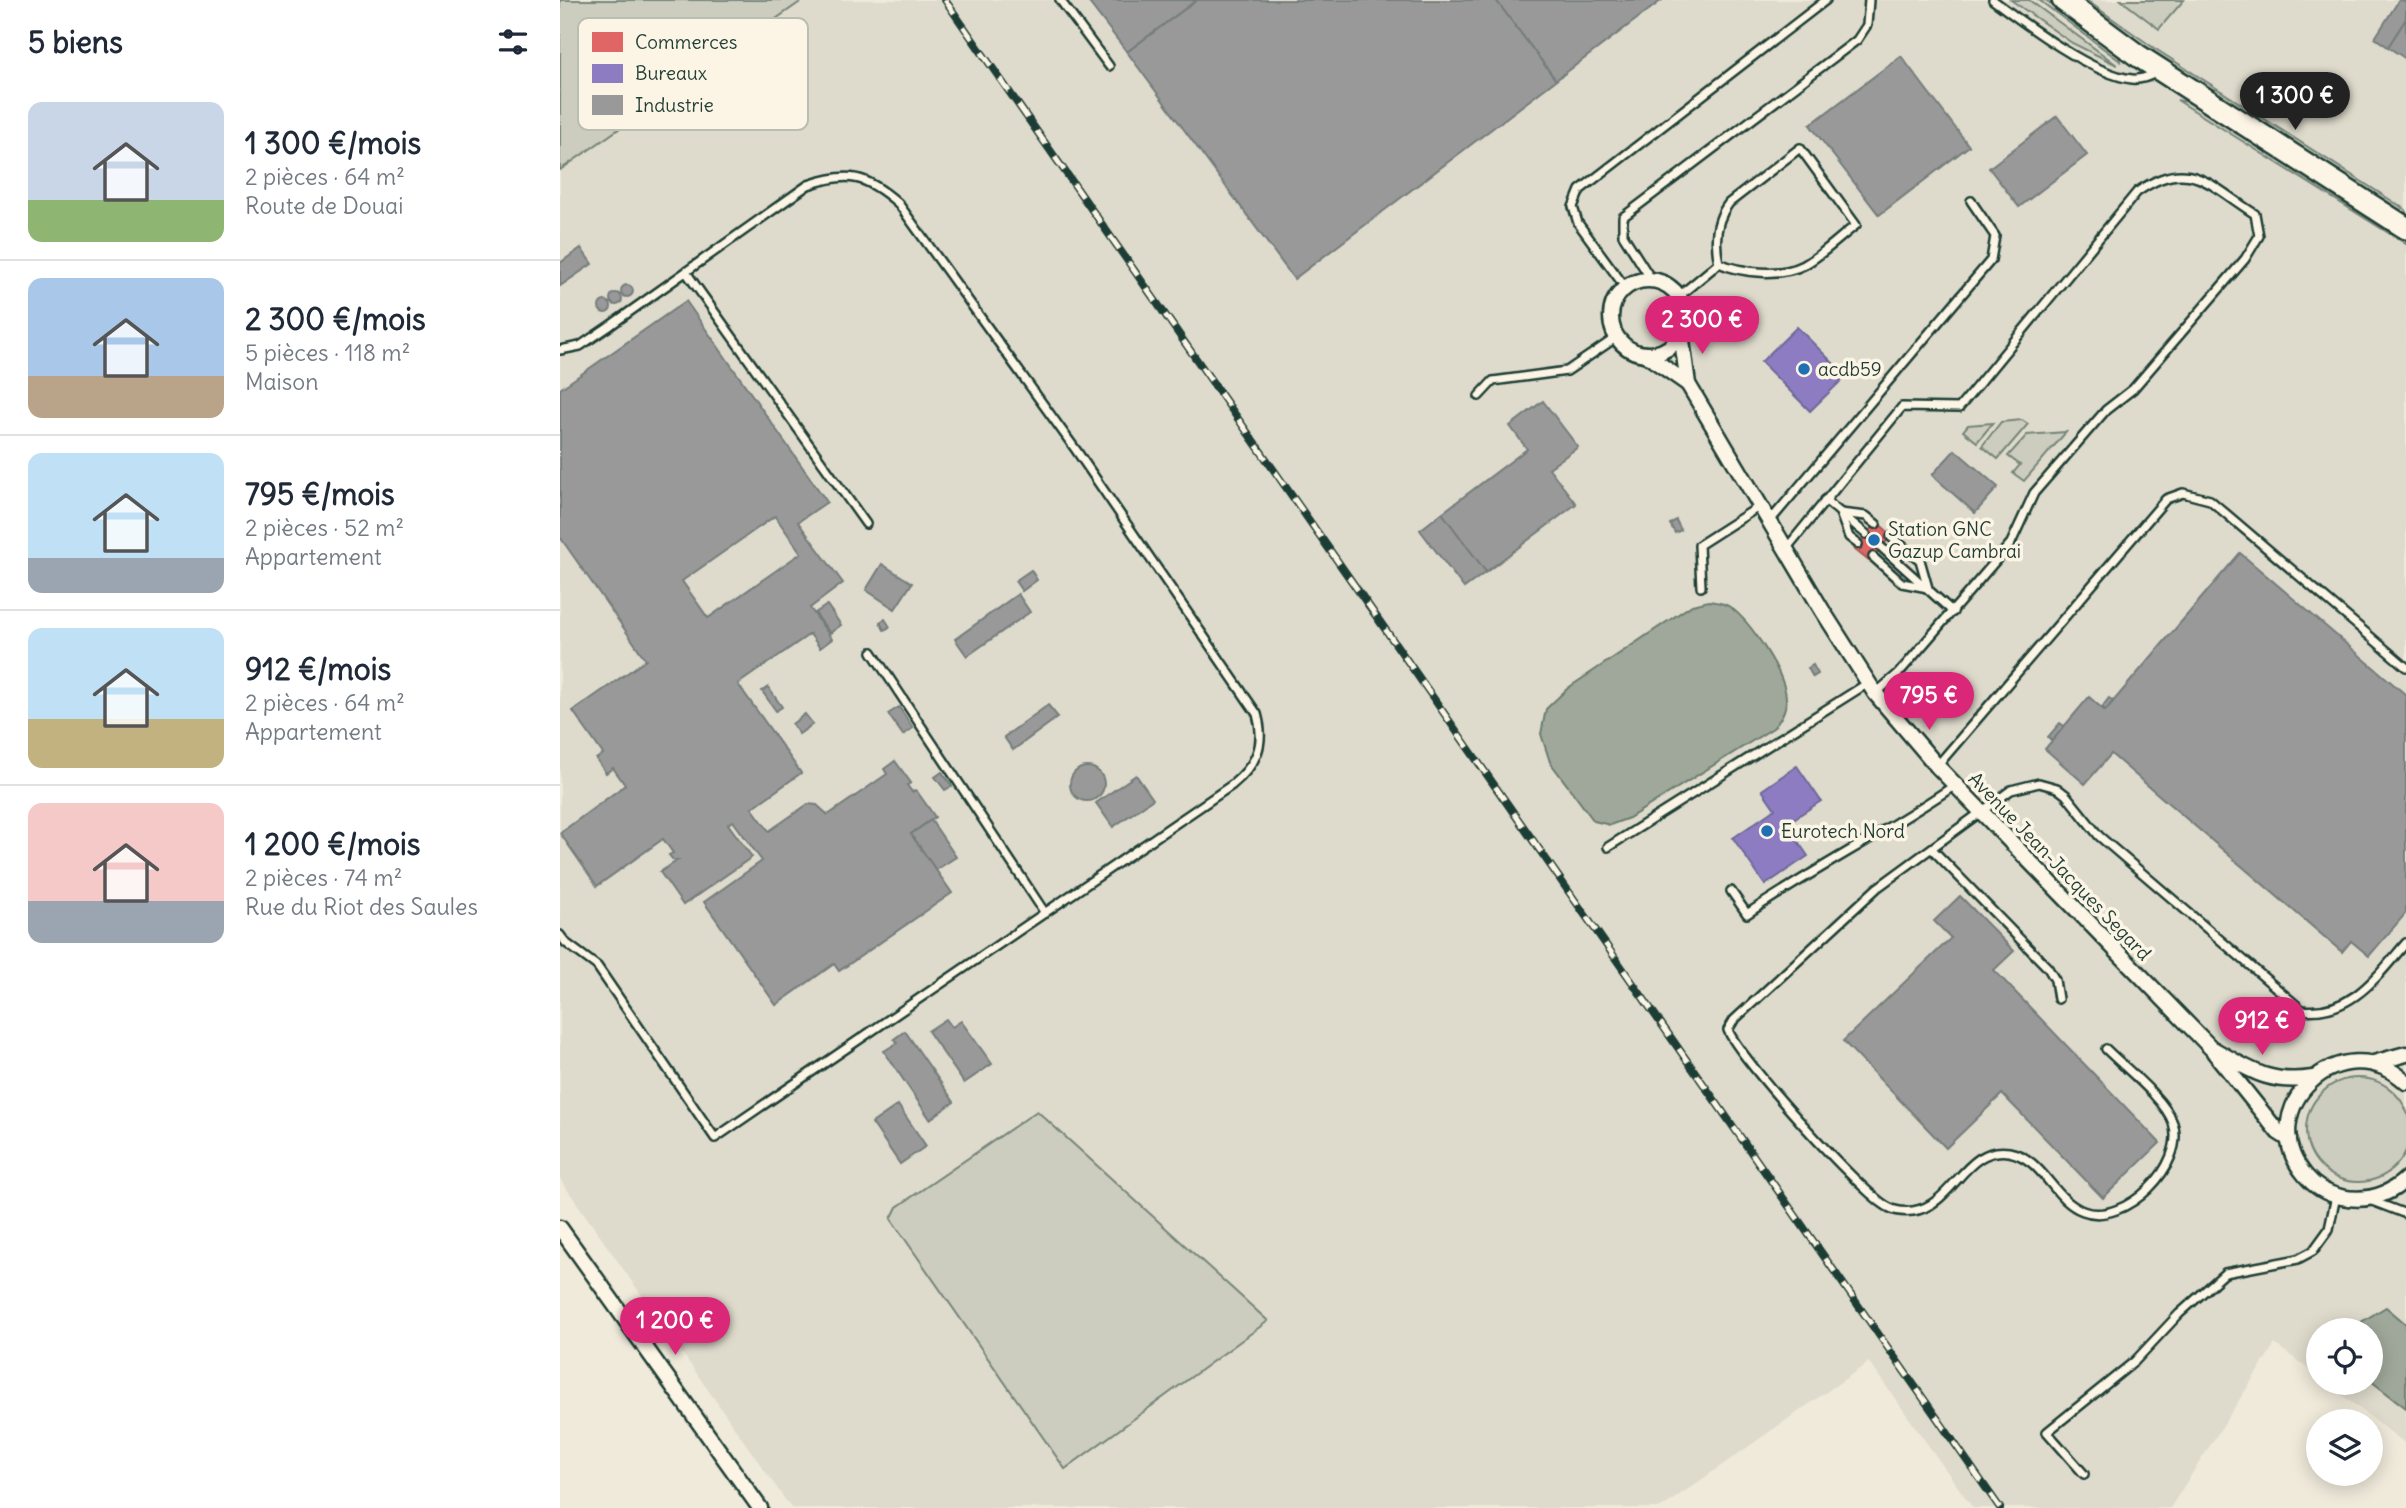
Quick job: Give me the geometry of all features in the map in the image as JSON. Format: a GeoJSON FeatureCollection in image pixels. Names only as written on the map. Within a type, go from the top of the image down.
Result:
{"type":"FeatureCollection","features":[{"type":"Feature","properties":{"kind":"main road"},"geometry":{"type":"LineString","coordinates":[[2063,0],[2161,71],[2406,228]]}},
{"type":"Feature","properties":{"kind":"street"},"geometry":{"type":"LineString","coordinates":[[1651,279],[1667,285],[1679,296],[1685,317],[1681,333],[1666,349],[1645,354],[1629,349],[1617,337],[1611,311],[1617,295],[1625,287],[1651,279]]}},
{"type":"Feature","properties":{"kind":"street","name":"Avenue Jean-Jacques Segard"},"geometry":{"type":"LineString","coordinates":[[1681,333],[1688,384],[1872,688],[1937,766],[2211,1048],[2229,1074],[2278,1132],[2289,1139]]}},
{"type":"Feature","properties":{"kind":"street","name":"Avenue Jean-Jacques Segard"},"geometry":{"type":"LineString","coordinates":[[1645,354],[1688,384]]}},
{"type":"Feature","properties":{"kind":"street","name":"Avenue Jean-Jacques Segard"},"geometry":{"type":"LineString","coordinates":[[2211,1048],[2266,1078],[2292,1081],[2313,1078]]}},
{"type":"Feature","properties":{"kind":"street"},"geometry":{"type":"LineString","coordinates":[[2406,1055],[2373,1063],[2341,1064],[2313,1078],[2293,1105],[2289,1139],[2300,1168],[2316,1185],[2336,1196],[2368,1199],[2384,1195],[2406,1179]]}},
{"type":"Feature","properties":{"kind":"street"},"geometry":{"type":"LineString","coordinates":[[2373,1063],[2390,1070],[2406,1082]]}},
{"type":"Feature","properties":{"kind":"street"},"geometry":{"type":"LineString","coordinates":[[560,1228],[760,1508]]}},
{"type":"Feature","properties":{"kind":"lane"},"geometry":{"type":"LineString","coordinates":[[1060,0],[1109,66]]}},
{"type":"Feature","properties":{"kind":"lane"},"geometry":{"type":"LineString","coordinates":[[1625,287],[1574,215],[1573,206],[1580,190],[1826,0]]}},
{"type":"Feature","properties":{"kind":"lane"},"geometry":{"type":"LineString","coordinates":[[1651,279],[1623,235],[1623,217],[1857,40],[1867,25],[1869,0]]}},
{"type":"Feature","properties":{"kind":"lane"},"geometry":{"type":"LineString","coordinates":[[1993,0],[2048,38],[2110,73],[2142,79],[2161,71]]}},
{"type":"Feature","properties":{"kind":"lane"},"geometry":{"type":"LineString","coordinates":[[1800,148],[1856,225],[1803,265],[1790,270],[1742,270],[1719,263],[1716,239],[1721,213],[1800,148]]}},
{"type":"Feature","properties":{"kind":"lane"},"geometry":{"type":"LineString","coordinates":[[1608,847],[1898,674],[2011,543],[2034,493],[2106,410],[2133,389],[2249,253],[2259,236],[2255,214],[2190,174],[2177,173],[2137,192],[1959,408],[1902,407],[1786,549]]}},
{"type":"Feature","properties":{"kind":"lane"},"geometry":{"type":"LineString","coordinates":[[560,350],[580,346],[808,185],[834,176],[856,177],[877,185],[898,202],[1076,450],[1257,714],[1261,742],[1258,756],[1248,772],[715,1138],[597,966],[563,945],[560,935]]}},
{"type":"Feature","properties":{"kind":"lane"},"geometry":{"type":"LineString","coordinates":[[1770,521],[1991,260],[1995,236],[1971,201]]}},
{"type":"Feature","properties":{"kind":"lane"},"geometry":{"type":"LineString","coordinates":[[1679,296],[1719,263]]}},
{"type":"Feature","properties":{"kind":"lane"},"geometry":{"type":"LineString","coordinates":[[686,272],[866,524]]}},
{"type":"Feature","properties":{"kind":"lane"},"geometry":{"type":"LineString","coordinates":[[1479,396],[1493,382],[1567,371],[1617,337]]}},
{"type":"Feature","properties":{"kind":"lane"},"geometry":{"type":"LineString","coordinates":[[1937,766],[2166,499],[2183,493],[2210,500],[2406,667]]}},
{"type":"Feature","properties":{"kind":"lane"},"geometry":{"type":"LineString","coordinates":[[1825,500],[1866,534]]}},
{"type":"Feature","properties":{"kind":"lane"},"geometry":{"type":"LineString","coordinates":[[1700,587],[1699,545],[1760,506]]}},
{"type":"Feature","properties":{"kind":"lane"},"geometry":{"type":"LineString","coordinates":[[1840,513],[1866,516],[1875,524]]}},
{"type":"Feature","properties":{"kind":"lane"},"geometry":{"type":"LineString","coordinates":[[1840,513],[1849,537],[1858,544]]}},
{"type":"Feature","properties":{"kind":"lane"},"geometry":{"type":"LineString","coordinates":[[1891,537],[1920,560],[1928,588]]}},
{"type":"Feature","properties":{"kind":"lane"},"geometry":{"type":"LineString","coordinates":[[1881,547],[1953,612]]}},
{"type":"Feature","properties":{"kind":"lane"},"geometry":{"type":"LineString","coordinates":[[1873,557],[1902,583],[1928,588]]}},
{"type":"Feature","properties":{"kind":"lane"},"geometry":{"type":"LineString","coordinates":[[872,652],[1045,913]]}},
{"type":"Feature","properties":{"kind":"lane"},"geometry":{"type":"LineString","coordinates":[[2106,1049],[2163,1106],[2173,1122],[2176,1135],[2169,1164],[2127,1208],[2108,1214],[2077,1209],[2034,1165],[2018,1155],[2000,1152],[1980,1158],[1926,1207],[1913,1212],[1892,1209],[1878,1201],[1779,1097],[1732,1040],[1728,1031],[1731,1023],[1877,888],[2018,787],[2039,783],[2057,788],[2066,794],[2099,836],[2302,1010],[2334,1006],[2359,995],[2406,943]]}},
{"type":"Feature","properties":{"kind":"lane"},"geometry":{"type":"LineString","coordinates":[[1731,891],[1747,914],[1822,864],[1896,825],[1955,785]]}},
{"type":"Feature","properties":{"kind":"lane"},"geometry":{"type":"LineString","coordinates":[[1932,849],[2048,968],[2055,980],[2058,999]]}},
{"type":"Feature","properties":{"kind":"lane"},"geometry":{"type":"LineString","coordinates":[[2084,1474],[2048,1432],[2135,1361],[2179,1314],[2225,1273],[2298,1259],[2313,1251],[2329,1229],[2336,1196]]}},
{"type":"Feature","properties":{"kind":"lane"},"geometry":{"type":"LineString","coordinates":[[2368,1199],[2406,1214]]}},
{"type":"Feature","properties":{"kind":"shaded area"},"geometry":{"type":"Polygon","coordinates":[[[560,0],[803,0],[777,18],[578,18],[578,130],[617,130],[560,170],[560,0]]]}},
{"type":"Feature","properties":{"kind":"shaded area"},"geometry":{"type":"Polygon","coordinates":[[[803,0],[2406,0],[2406,1444],[2383,1426],[2383,1409],[2360,1409],[2342,1395],[2383,1395],[2383,1318],[2306,1318],[2306,1367],[2275,1344],[2170,1508],[1973,1508],[1869,1362],[1661,1508],[791,1508],[560,1179],[560,170],[617,130],[808,130],[808,18],[777,18],[803,0]]]}},
{"type":"Feature","properties":{"kind":"shaded area"},"geometry":{"type":"Polygon","coordinates":[[[2011,0],[2029,0],[2117,65],[2072,43],[2011,0]]]}},
{"type":"Feature","properties":{"kind":"shaded area"},"geometry":{"type":"Polygon","coordinates":[[[2039,0],[2046,0],[2119,55],[2120,61],[2039,0]]]}},
{"type":"Feature","properties":{"kind":"shaded area"},"geometry":{"type":"Polygon","coordinates":[[[2080,0],[2086,0],[2154,48],[2406,210],[2406,215],[2151,52],[2080,0]]]}},
{"type":"Feature","properties":{"kind":"shaded area"},"geometry":{"type":"Polygon","coordinates":[[[2121,0],[2184,0],[2159,29],[2121,0]]]}},
{"type":"Feature","properties":{"kind":"shaded area"},"geometry":{"type":"Polygon","coordinates":[[[2177,100],[2192,103],[2406,241],[2406,244],[2177,100]]]}},
{"type":"Feature","properties":{"kind":"shaded area"},"geometry":{"type":"Polygon","coordinates":[[[2022,420],[2028,424],[1998,459],[1982,446],[2001,422],[2022,420]]]}},
{"type":"Feature","properties":{"kind":"shaded area"},"geometry":{"type":"Polygon","coordinates":[[[1993,423],[1977,442],[1963,431],[1968,425],[1993,423]]]}},
{"type":"Feature","properties":{"kind":"shaded area"},"geometry":{"type":"Polygon","coordinates":[[[2066,432],[2024,481],[2013,473],[2020,465],[2008,456],[2027,435],[2066,432]]]}},
{"type":"Feature","properties":{"kind":"shaded area"},"geometry":{"type":"Polygon","coordinates":[[[1709,601],[1730,607],[1738,614],[1774,663],[1786,699],[1782,715],[1773,728],[1629,818],[1610,825],[1594,821],[1550,762],[1541,734],[1546,709],[1568,688],[1692,605],[1709,601]]]}},
{"type":"Feature","properties":{"kind":"shaded area"},"geometry":{"type":"Polygon","coordinates":[[[2358,1078],[2378,1082],[2395,1093],[2406,1110],[2406,1150],[2395,1167],[2378,1178],[2358,1182],[2338,1178],[2321,1167],[2310,1150],[2306,1130],[2310,1110],[2321,1093],[2338,1082],[2358,1078]]]}},
{"type":"Feature","properties":{"kind":"shaded area"},"geometry":{"type":"Polygon","coordinates":[[[1037,1111],[1268,1321],[1065,1469],[891,1219],[897,1207],[1037,1111]]]}},
{"type":"Feature","properties":{"kind":"shaded area"},"geometry":{"type":"Polygon","coordinates":[[[2386,1307],[2406,1324],[2406,1408],[2383,1390],[2383,1318],[2368,1318],[2386,1307]]]}},
{"type":"Feature","properties":{"kind":"building: Commerces","name":"Station GNC Gazup Cambrai"},"geometry":{"type":"Polygon","coordinates":[[[1877,522],[1892,535],[1869,561],[1854,549],[1877,522]]]}},
{"type":"Feature","properties":{"kind":"building: Bureaux","name":"acdb59"},"geometry":{"type":"Polygon","coordinates":[[[1797,327],[1846,376],[1810,411],[1761,362],[1797,327]]]}},
{"type":"Feature","properties":{"kind":"building: Bureaux","name":"Eurotech Nord"},"geometry":{"type":"Polygon","coordinates":[[[1797,766],[1821,801],[1786,824],[1808,856],[1765,885],[1733,838],[1775,809],[1762,790],[1797,766]]]}},
{"type":"Feature","properties":{"kind":"building: Industrie"},"geometry":{"type":"Polygon","coordinates":[[[1087,0],[1197,0],[1127,52],[1087,0]]]}},
{"type":"Feature","properties":{"kind":"building: Industrie"},"geometry":{"type":"Polygon","coordinates":[[[1197,0],[1496,0],[1556,80],[1294,279],[1127,52],[1197,0]]]}},
{"type":"Feature","properties":{"kind":"building: Industrie"},"geometry":{"type":"Polygon","coordinates":[[[1496,0],[1662,0],[1556,80],[1496,0]]]}},
{"type":"Feature","properties":{"kind":"building: Industrie"},"geometry":{"type":"Polygon","coordinates":[[[2399,0],[2406,1],[2406,19],[2388,47],[2375,38],[2399,0]]]}},
{"type":"Feature","properties":{"kind":"building: Industrie"},"geometry":{"type":"Polygon","coordinates":[[[2406,19],[2406,59],[2388,47],[2406,19]]]}},
{"type":"Feature","properties":{"kind":"building: Industrie"},"geometry":{"type":"Polygon","coordinates":[[[1901,56],[1969,146],[1879,215],[1810,125],[1901,56]]]}},
{"type":"Feature","properties":{"kind":"building: Industrie"},"geometry":{"type":"Polygon","coordinates":[[[2057,116],[2087,155],[2019,207],[1989,168],[2057,116]]]}},
{"type":"Feature","properties":{"kind":"building: Industrie"},"geometry":{"type":"Polygon","coordinates":[[[581,248],[592,264],[560,286],[560,263],[581,248]]]}},
{"type":"Feature","properties":{"kind":"building: Industrie"},"geometry":{"type":"Polygon","coordinates":[[[627,285],[633,291],[627,297],[621,291],[627,285]]]}},
{"type":"Feature","properties":{"kind":"building: Industrie"},"geometry":{"type":"Polygon","coordinates":[[[616,293],[622,299],[616,305],[610,299],[616,293]]]}},
{"type":"Feature","properties":{"kind":"building: Industrie"},"geometry":{"type":"Polygon","coordinates":[[[605,301],[611,307],[605,313],[599,307],[605,301]]]}},
{"type":"Feature","properties":{"kind":"building: Industrie"},"geometry":{"type":"Polygon","coordinates":[[[686,301],[827,502],[798,522],[843,583],[810,608],[832,639],[820,648],[810,634],[738,684],[801,773],[752,808],[769,831],[808,804],[817,805],[828,815],[887,774],[884,769],[895,761],[911,783],[907,785],[912,792],[916,790],[935,817],[911,834],[952,893],[839,971],[834,964],[776,1005],[704,902],[762,861],[733,821],[728,824],[752,857],[683,905],[660,872],[678,860],[673,860],[669,855],[673,853],[663,839],[597,886],[560,833],[625,785],[613,768],[606,773],[596,759],[603,754],[573,711],[646,660],[560,537],[560,389],[686,301]],[[775,516],[682,581],[708,618],[801,553],[775,516]]]}},
{"type":"Feature","properties":{"kind":"building: Industrie"},"geometry":{"type":"Polygon","coordinates":[[[1543,401],[1578,447],[1549,468],[1576,504],[1486,572],[1442,513],[1527,449],[1510,426],[1543,401]]]}},
{"type":"Feature","properties":{"kind":"building: Industrie"},"geometry":{"type":"Polygon","coordinates":[[[1955,450],[1998,487],[1975,513],[1932,475],[1955,450]]]}},
{"type":"Feature","properties":{"kind":"building: Industrie"},"geometry":{"type":"Polygon","coordinates":[[[1442,513],[1486,572],[1464,588],[1420,530],[1442,513]]]}},
{"type":"Feature","properties":{"kind":"building: Industrie"},"geometry":{"type":"Polygon","coordinates":[[[1676,520],[1681,530],[1675,533],[1670,524],[1676,520]]]}},
{"type":"Feature","properties":{"kind":"building: Industrie"},"geometry":{"type":"Polygon","coordinates":[[[2240,553],[2406,695],[2406,913],[2369,956],[2351,941],[2342,952],[2111,754],[2085,784],[2045,749],[2089,697],[2105,711],[2240,553]]]}},
{"type":"Feature","properties":{"kind":"building: Industrie"},"geometry":{"type":"Polygon","coordinates":[[[882,564],[912,583],[895,609],[866,590],[882,564]]]}},
{"type":"Feature","properties":{"kind":"building: Industrie"},"geometry":{"type":"Polygon","coordinates":[[[1031,570],[1037,580],[1022,591],[1015,581],[1031,570]]]}},
{"type":"Feature","properties":{"kind":"building: Industrie"},"geometry":{"type":"Polygon","coordinates":[[[1018,594],[1030,612],[967,656],[955,639],[1018,594]]]}},
{"type":"Feature","properties":{"kind":"building: Industrie"},"geometry":{"type":"Polygon","coordinates":[[[827,605],[841,625],[830,633],[815,613],[827,605]]]}},
{"type":"Feature","properties":{"kind":"building: Industrie"},"geometry":{"type":"Polygon","coordinates":[[[885,619],[890,627],[884,630],[880,622],[885,619]]]}},
{"type":"Feature","properties":{"kind":"building: Industrie"},"geometry":{"type":"Polygon","coordinates":[[[1813,665],[1818,674],[1813,677],[1808,668],[1813,665]]]}},
{"type":"Feature","properties":{"kind":"building: Industrie"},"geometry":{"type":"Polygon","coordinates":[[[768,687],[782,707],[776,711],[762,691],[768,687]]]}},
{"type":"Feature","properties":{"kind":"building: Industrie"},"geometry":{"type":"Polygon","coordinates":[[[2109,698],[2113,701],[2106,710],[2102,707],[2109,698]]]}},
{"type":"Feature","properties":{"kind":"building: Industrie"},"geometry":{"type":"Polygon","coordinates":[[[1048,705],[1058,717],[1013,750],[1004,737],[1048,705]]]}},
{"type":"Feature","properties":{"kind":"building: Industrie"},"geometry":{"type":"Polygon","coordinates":[[[899,707],[913,728],[903,735],[888,714],[899,707]]]}},
{"type":"Feature","properties":{"kind":"building: Industrie"},"geometry":{"type":"Polygon","coordinates":[[[805,714],[813,724],[799,734],[792,724],[805,714]]]}},
{"type":"Feature","properties":{"kind":"building: Industrie"},"geometry":{"type":"Polygon","coordinates":[[[2060,723],[2064,726],[2052,741],[2048,737],[2060,723]]]}},
{"type":"Feature","properties":{"kind":"building: Industrie"},"geometry":{"type":"Polygon","coordinates":[[[1087,767],[1099,772],[1104,784],[1099,796],[1087,801],[1075,796],[1070,784],[1075,772],[1087,767]]]}},
{"type":"Feature","properties":{"kind":"building: Industrie"},"geometry":{"type":"Polygon","coordinates":[[[942,772],[952,786],[945,790],[935,777],[942,772]]]}},
{"type":"Feature","properties":{"kind":"building: Industrie"},"geometry":{"type":"Polygon","coordinates":[[[1136,775],[1153,799],[1113,827],[1096,803],[1136,775]]]}},
{"type":"Feature","properties":{"kind":"building: Industrie"},"geometry":{"type":"Polygon","coordinates":[[[931,820],[956,857],[936,870],[911,834],[931,820]]]}},
{"type":"Feature","properties":{"kind":"building: Industrie"},"geometry":{"type":"Polygon","coordinates":[[[1960,896],[2014,951],[1994,970],[2160,1143],[2103,1198],[2002,1094],[1946,1148],[1843,1041],[1951,938],[1934,921],[1960,896]]]}},
{"type":"Feature","properties":{"kind":"building: Industrie"},"geometry":{"type":"Polygon","coordinates":[[[946,1019],[952,1027],[961,1021],[992,1064],[964,1083],[928,1031],[946,1019]]]}},
{"type":"Feature","properties":{"kind":"building: Industrie"},"geometry":{"type":"Polygon","coordinates":[[[905,1031],[954,1102],[930,1119],[884,1051],[897,1043],[894,1039],[905,1031]]]}},
{"type":"Feature","properties":{"kind":"building: Industrie"},"geometry":{"type":"Polygon","coordinates":[[[898,1105],[926,1146],[900,1164],[872,1123],[898,1105]]]}},
{"type":"Feature","properties":{"kind":"railway"},"geometry":{"type":"LineString","coordinates":[[945,0],[2000,1508]]}},
{"type":"Feature","properties":{"kind":"place","name":"acdb59"},"geometry":{"type":"Point","coordinates":[1804,369]}},
{"type":"Feature","properties":{"kind":"place","name":"Station GNC Gazup Cambrai"},"geometry":{"type":"Point","coordinates":[1874,540]}},
{"type":"Feature","properties":{"kind":"place","name":"Eurotech Nord"},"geometry":{"type":"Point","coordinates":[1767,831]}}]}
